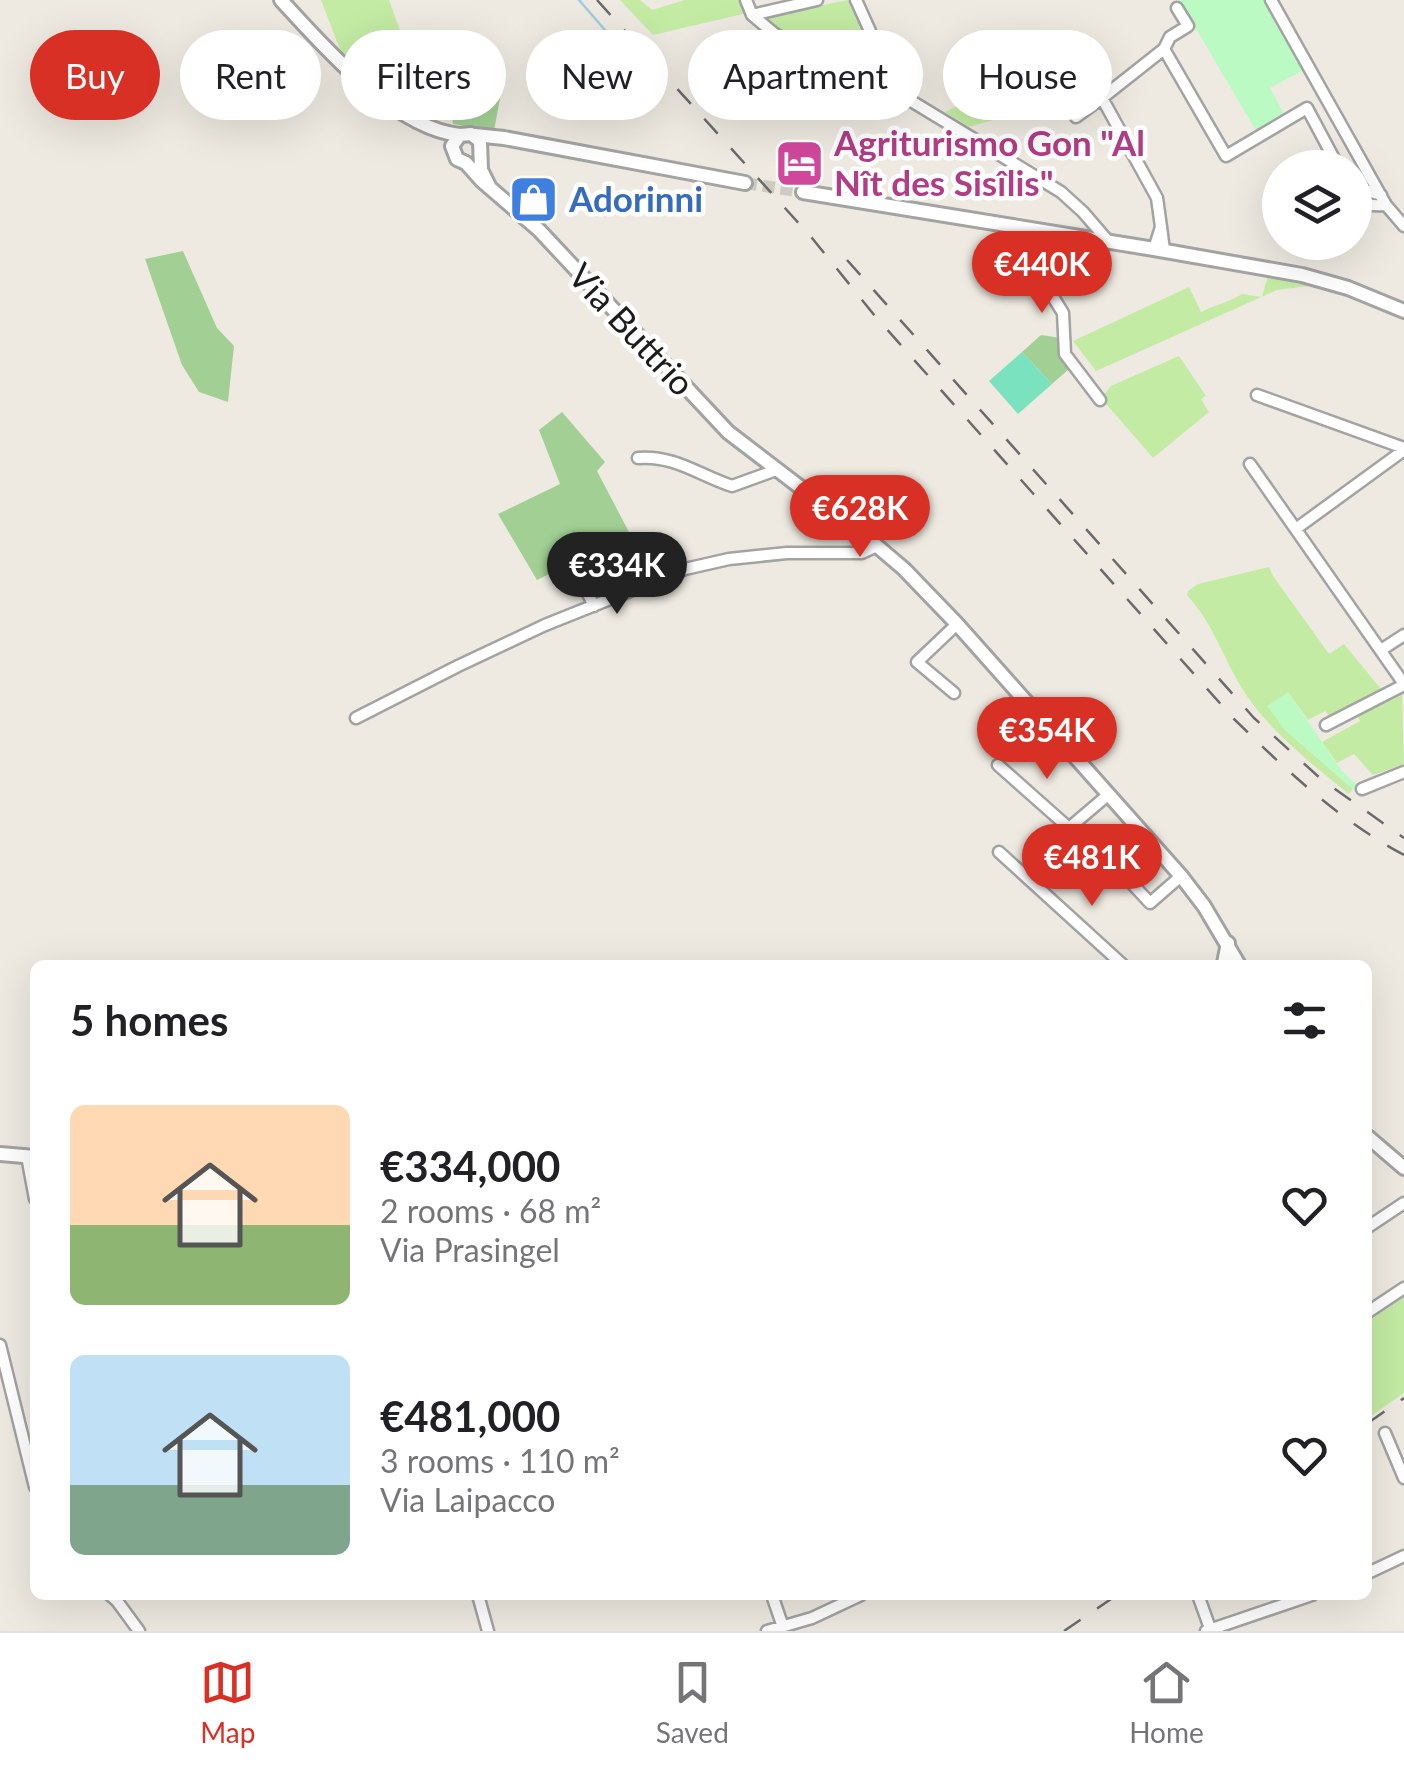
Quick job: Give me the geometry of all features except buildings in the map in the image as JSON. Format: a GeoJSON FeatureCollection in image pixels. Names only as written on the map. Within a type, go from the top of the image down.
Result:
{"type":"FeatureCollection","features":[{"type":"Feature","properties":{"kind":"street","name":"Via Buttrio"},"geometry":{"type":"LineString","coordinates":[[281,0],[353,76],[443,140],[457,159],[539,230],[712,418],[904,569],[1181,876],[1228,943],[1230,960]]}},
{"type":"Feature","properties":{"kind":"street"},"geometry":{"type":"LineString","coordinates":[[746,0],[752,15],[769,30]]}},
{"type":"Feature","properties":{"kind":"street"},"geometry":{"type":"LineString","coordinates":[[752,15],[817,0]]}},
{"type":"Feature","properties":{"kind":"street"},"geometry":{"type":"LineString","coordinates":[[856,0],[870,30]]}},
{"type":"Feature","properties":{"kind":"street"},"geometry":{"type":"LineString","coordinates":[[1271,0],[1383,200],[1404,226]]}},
{"type":"Feature","properties":{"kind":"street"},"geometry":{"type":"LineString","coordinates":[[1112,90],[1164,48],[1170,36],[1188,26],[1178,8]]}},
{"type":"Feature","properties":{"kind":"street"},"geometry":{"type":"LineString","coordinates":[[1164,48],[1226,156],[1307,108],[1329,150]]}},
{"type":"Feature","properties":{"kind":"street"},"geometry":{"type":"LineString","coordinates":[[923,108],[1061,192],[1108,241]]}},
{"type":"Feature","properties":{"kind":"street"},"geometry":{"type":"LineString","coordinates":[[1112,116],[1158,198],[1159,249]]}},
{"type":"Feature","properties":{"kind":"street","name":"Via Buttrio"},"geometry":{"type":"LineString","coordinates":[[421,122],[444,132],[744,183]]}},
{"type":"Feature","properties":{"kind":"street"},"geometry":{"type":"LineString","coordinates":[[453,153],[453,142],[468,135],[482,144],[481,170],[489,186]]}},
{"type":"Feature","properties":{"kind":"street"},"geometry":{"type":"LineString","coordinates":[[466,163],[496,144],[514,142]]}},
{"type":"Feature","properties":{"kind":"street"},"geometry":{"type":"LineString","coordinates":[[803,192],[1159,249],[1327,281],[1404,310]]}},
{"type":"Feature","properties":{"kind":"street"},"geometry":{"type":"LineString","coordinates":[[1372,196],[1383,200]]}},
{"type":"Feature","properties":{"kind":"street"},"geometry":{"type":"LineString","coordinates":[[1060,233],[1036,262],[1037,272],[1063,313],[1064,354],[1100,400]]}},
{"type":"Feature","properties":{"kind":"street"},"geometry":{"type":"LineString","coordinates":[[1258,395],[1404,449]]}},
{"type":"Feature","properties":{"kind":"street"},"geometry":{"type":"LineString","coordinates":[[1297,528],[1404,449]]}},
{"type":"Feature","properties":{"kind":"street"},"geometry":{"type":"LineString","coordinates":[[638,458],[674,460],[732,486],[776,470]]}},
{"type":"Feature","properties":{"kind":"street"},"geometry":{"type":"LineString","coordinates":[[1250,464],[1404,685],[1326,725]]}},
{"type":"Feature","properties":{"kind":"street"},"geometry":{"type":"LineString","coordinates":[[356,718],[458,666],[653,580],[729,560],[862,553],[877,546]]}},
{"type":"Feature","properties":{"kind":"street"},"geometry":{"type":"LineString","coordinates":[[573,564],[594,606]]}},
{"type":"Feature","properties":{"kind":"street"},"geometry":{"type":"LineString","coordinates":[[954,693],[917,662],[957,624]]}},
{"type":"Feature","properties":{"kind":"street"},"geometry":{"type":"LineString","coordinates":[[1381,650],[1404,635]]}},
{"type":"Feature","properties":{"kind":"street"},"geometry":{"type":"LineString","coordinates":[[998,765],[1069,828],[1108,794]]}},
{"type":"Feature","properties":{"kind":"street"},"geometry":{"type":"LineString","coordinates":[[1362,789],[1404,772]]}},
{"type":"Feature","properties":{"kind":"street"},"geometry":{"type":"LineString","coordinates":[[1000,852],[1118,960]]}},
{"type":"Feature","properties":{"kind":"street"},"geometry":{"type":"LineString","coordinates":[[1112,863],[1150,902],[1181,876]]}},
{"type":"Feature","properties":{"kind":"street"},"geometry":{"type":"LineString","coordinates":[[1372,1140],[1404,1168]]}},
{"type":"Feature","properties":{"kind":"street"},"geometry":{"type":"LineString","coordinates":[[0,1154],[30,1157]]}},
{"type":"Feature","properties":{"kind":"street"},"geometry":{"type":"LineString","coordinates":[[1372,1224],[1402,1201]]}},
{"type":"Feature","properties":{"kind":"street"},"geometry":{"type":"LineString","coordinates":[[1372,1308],[1404,1288]]}},
{"type":"Feature","properties":{"kind":"street"},"geometry":{"type":"LineString","coordinates":[[0,1345],[30,1467]]}},
{"type":"Feature","properties":{"kind":"street"},"geometry":{"type":"LineString","coordinates":[[1385,1432],[1404,1478]]}},
{"type":"Feature","properties":{"kind":"street"},"geometry":{"type":"LineString","coordinates":[[1372,1571],[1404,1556]]}},
{"type":"Feature","properties":{"kind":"street"},"geometry":{"type":"LineString","coordinates":[[114,1600],[139,1631]]}},
{"type":"Feature","properties":{"kind":"street"},"geometry":{"type":"LineString","coordinates":[[479,1600],[488,1631]]}},
{"type":"Feature","properties":{"kind":"street"},"geometry":{"type":"LineString","coordinates":[[774,1600],[783,1627]]}},
{"type":"Feature","properties":{"kind":"street"},"geometry":{"type":"LineString","coordinates":[[767,1631],[812,1618],[850,1600]]}},
{"type":"Feature","properties":{"kind":"street"},"geometry":{"type":"LineString","coordinates":[[1200,1600],[1209,1630],[1297,1600]]}},
{"type":"Feature","properties":{"kind":"green space"},"geometry":{"type":"Polygon","coordinates":[[[321,0],[389,0],[400,30],[341,30],[341,52],[321,0]]]}},
{"type":"Feature","properties":{"kind":"green space"},"geometry":{"type":"Polygon","coordinates":[[[620,0],[640,0],[652,10],[685,0],[741,0],[747,13],[668,31],[648,30],[620,0]]]}},
{"type":"Feature","properties":{"kind":"green space"},"geometry":{"type":"Polygon","coordinates":[[[848,0],[863,30],[775,30],[765,24],[770,16],[848,0]]]}},
{"type":"Feature","properties":{"kind":"green space"},"geometry":{"type":"Polygon","coordinates":[[[1179,0],[1264,0],[1304,70],[1270,88],[1284,114],[1256,131],[1179,0]]]}},
{"type":"Feature","properties":{"kind":"green space"},"geometry":{"type":"Polygon","coordinates":[[[452,120],[496,120],[494,131],[453,124],[452,120]]]}},
{"type":"Feature","properties":{"kind":"green space"},"geometry":{"type":"Polygon","coordinates":[[[958,120],[993,120],[969,127],[958,120]]]}},
{"type":"Feature","properties":{"kind":"green space"},"geometry":{"type":"Polygon","coordinates":[[[183,251],[217,328],[234,346],[228,402],[199,392],[182,365],[145,259],[183,251]]]}},
{"type":"Feature","properties":{"kind":"green space"},"geometry":{"type":"Polygon","coordinates":[[[1268,275],[1315,285],[1277,290],[1262,297],[1268,275]]]}},
{"type":"Feature","properties":{"kind":"green space"},"geometry":{"type":"Polygon","coordinates":[[[1189,287],[1201,312],[1242,294],[1262,297],[1096,371],[1073,341],[1189,287]]]}},
{"type":"Feature","properties":{"kind":"green space"},"geometry":{"type":"Polygon","coordinates":[[[1041,335],[1061,338],[1059,357],[1069,369],[1052,384],[1022,352],[1041,335]]]}},
{"type":"Feature","properties":{"kind":"green space"},"geometry":{"type":"Polygon","coordinates":[[[1022,352],[1052,384],[1018,414],[989,381],[1022,352]]]}},
{"type":"Feature","properties":{"kind":"green space"},"geometry":{"type":"Polygon","coordinates":[[[1179,356],[1206,396],[1201,399],[1209,412],[1153,458],[1101,398],[1111,386],[1179,356]]]}},
{"type":"Feature","properties":{"kind":"green space"},"geometry":{"type":"Polygon","coordinates":[[[562,412],[605,462],[597,471],[630,534],[537,580],[498,514],[560,484],[539,430],[562,412]]]}},
{"type":"Feature","properties":{"kind":"green space"},"geometry":{"type":"Polygon","coordinates":[[[1269,567],[1329,654],[1344,644],[1381,689],[1330,717],[1325,711],[1308,720],[1288,692],[1284,729],[1353,789],[1349,794],[1294,748],[1257,710],[1187,595],[1198,584],[1269,567]]]}},
{"type":"Feature","properties":{"kind":"green space"},"geometry":{"type":"Polygon","coordinates":[[[1288,692],[1341,770],[1357,785],[1353,789],[1284,729],[1267,706],[1288,692]]]}},
{"type":"Feature","properties":{"kind":"green space"},"geometry":{"type":"Polygon","coordinates":[[[1402,695],[1404,764],[1373,775],[1354,754],[1337,763],[1322,742],[1360,721],[1358,717],[1402,695]]]}},
{"type":"Feature","properties":{"kind":"green space"},"geometry":{"type":"Polygon","coordinates":[[[1404,1297],[1404,1393],[1372,1415],[1372,1318],[1404,1297]]]}},
{"type":"Feature","properties":{"kind":"waterway"},"geometry":{"type":"LineString","coordinates":[[579,0],[605,30]]}},
{"type":"Feature","properties":{"kind":"tunnel"},"geometry":{"type":"LineString","coordinates":[[745,183],[803,192]]}},
{"type":"Feature","properties":{"kind":"railway"},"geometry":{"type":"LineString","coordinates":[[597,0],[812,238],[875,316],[1234,719],[1336,810],[1404,855]]}},
{"type":"Feature","properties":{"kind":"railway"},"geometry":{"type":"LineString","coordinates":[[847,260],[1254,718],[1321,779],[1404,838]]}},
{"type":"Feature","properties":{"kind":"railway"},"geometry":{"type":"LineString","coordinates":[[1372,1420],[1404,1398]]}},
{"type":"Feature","properties":{"kind":"railway"},"geometry":{"type":"LineString","coordinates":[[1064,1631],[1110,1600]]}},
{"type":"Feature","properties":{"kind":"place","name":"Agriturismo Gon \"Al Nît des Sisîlis\""},"geometry":{"type":"Point","coordinates":[799,164]}},
{"type":"Feature","properties":{"kind":"place","name":"Adorinni"},"geometry":{"type":"Point","coordinates":[534,200]}}]}
